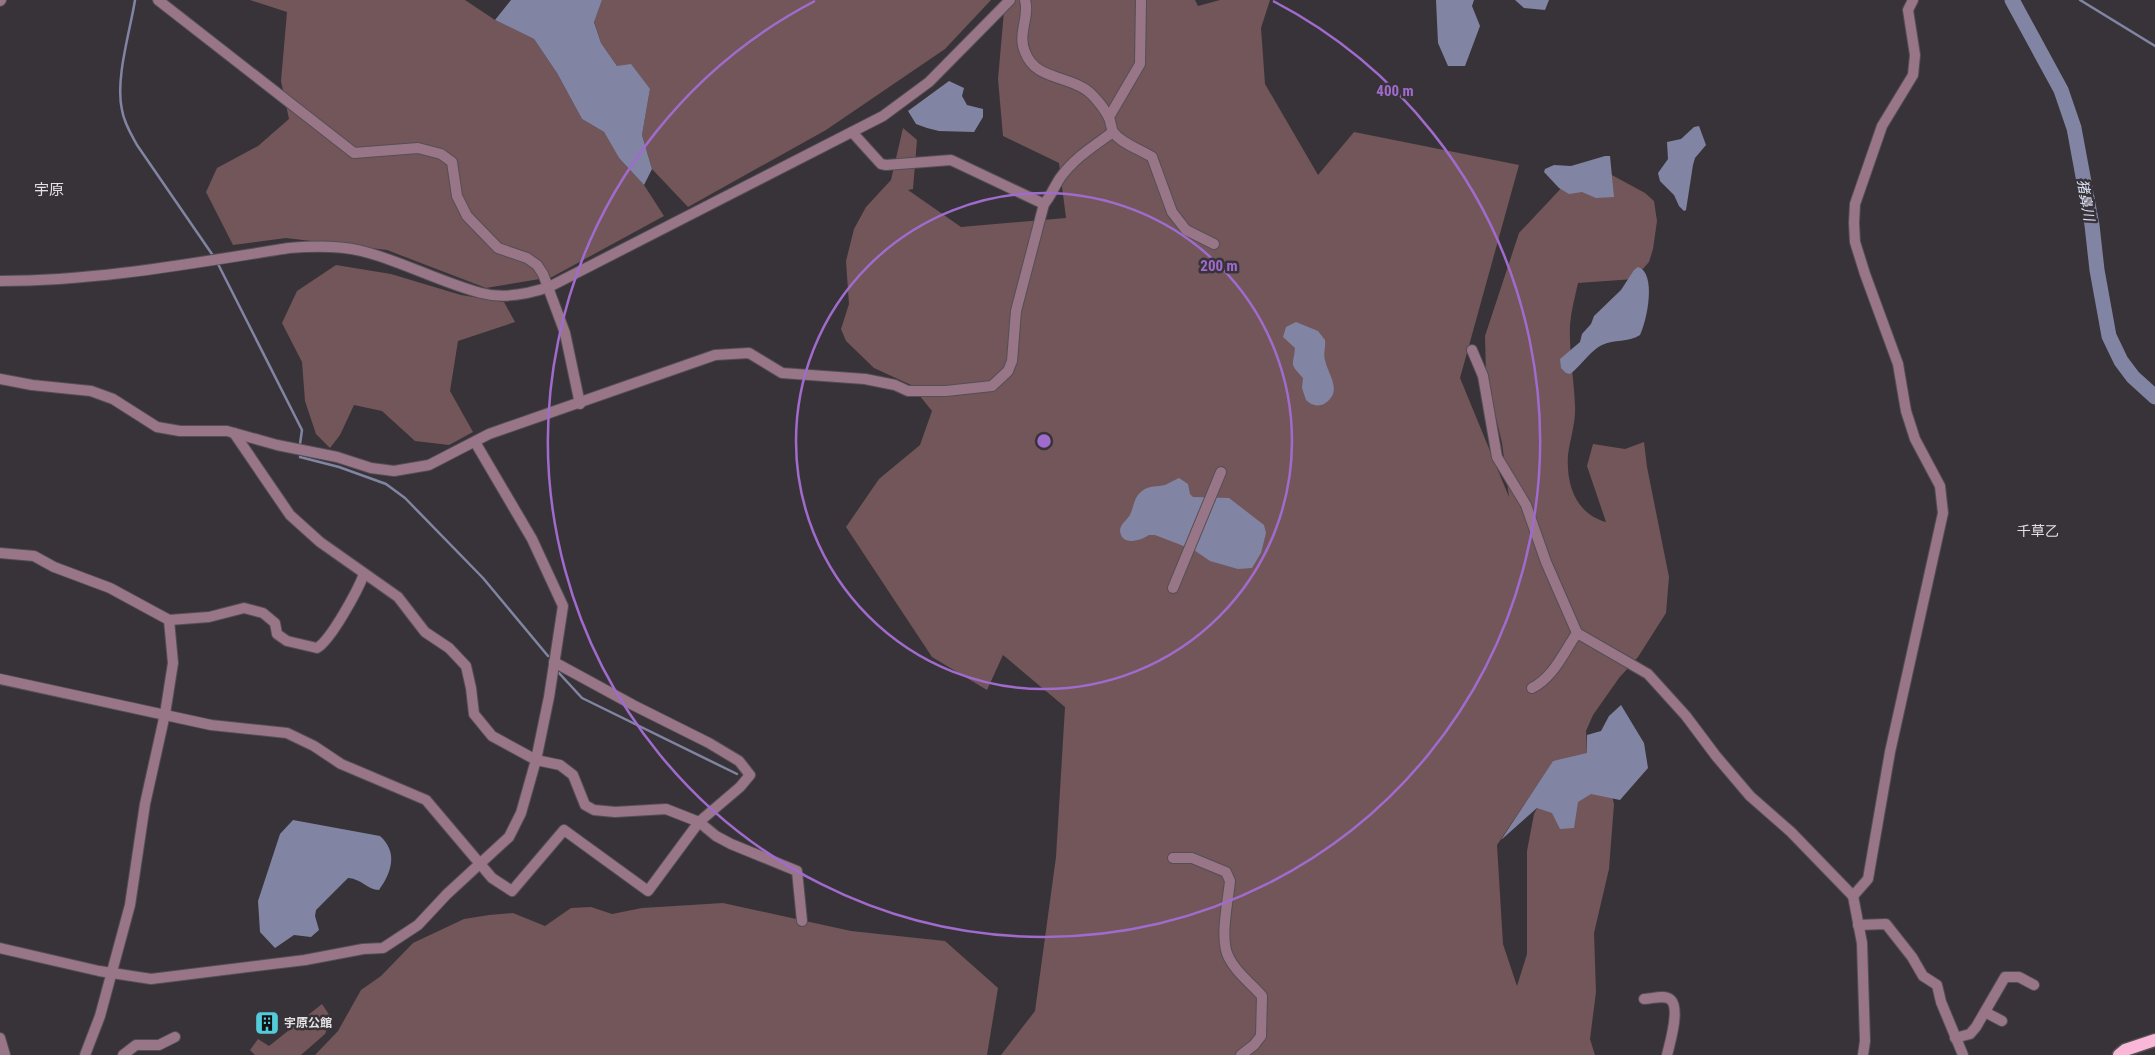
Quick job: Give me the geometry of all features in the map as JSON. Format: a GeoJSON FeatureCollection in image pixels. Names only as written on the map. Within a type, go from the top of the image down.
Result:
{"type":"FeatureCollection","features":[{"type":"Feature","properties":{"kind":"main road"},"geometry":{"type":"LineString","coordinates":[[2119,1055],[2125,1050],[2155,1040]]}},
{"type":"Feature","properties":{"kind":"street"},"geometry":{"type":"LineString","coordinates":[[158,0],[354,153],[418,148],[441,154],[452,162],[457,196],[467,216],[498,248],[527,258],[537,265],[549,287],[565,333],[580,404]]}},
{"type":"Feature","properties":{"kind":"street"},"geometry":{"type":"LineString","coordinates":[[0,281],[46,281],[118,274],[289,248],[316,246],[368,252],[482,294],[507,295],[528,293],[549,287],[884,116],[929,82],[1010,0]]}},
{"type":"Feature","properties":{"kind":"street"},"geometry":{"type":"LineString","coordinates":[[1025,0],[1027,8],[1022,34],[1023,45],[1025,53],[1033,65],[1045,74],[1077,84],[1087,90],[1109,117],[1113,132],[1152,157],[1172,212],[1186,230],[1214,244]]}},
{"type":"Feature","properties":{"kind":"street"},"geometry":{"type":"LineString","coordinates":[[1109,117],[1140,64],[1141,0]]}},
{"type":"Feature","properties":{"kind":"street"},"geometry":{"type":"LineString","coordinates":[[1853,896],[1868,879],[1890,752],[1943,513],[1940,486],[1915,439],[1906,411],[1898,364],[1855,242],[1855,204],[1882,126],[1912,75],[1915,55],[1908,10],[1913,0]]}},
{"type":"Feature","properties":{"kind":"street"},"geometry":{"type":"LineString","coordinates":[[852,132],[881,164],[886,166],[950,160],[1044,204]]}},
{"type":"Feature","properties":{"kind":"street"},"geometry":{"type":"LineString","coordinates":[[0,378],[32,385],[91,391],[113,399],[157,427],[180,431],[227,431],[371,468],[394,471],[428,465],[489,434],[580,404],[715,355],[749,354],[782,373],[865,379],[895,385],[908,391],[946,391],[992,386],[1008,371],[1012,361],[1016,311],[1044,204],[1051,196],[1060,179],[1080,155],[1113,132]]}},
{"type":"Feature","properties":{"kind":"street"},"geometry":{"type":"LineString","coordinates":[[1472,350],[1483,376],[1497,457],[1526,504],[1546,562],[1577,633],[1648,674],[1681,710],[1750,796],[1791,832],[1853,896],[1862,943],[1865,1041],[1863,1055]]}},
{"type":"Feature","properties":{"kind":"street"},"geometry":{"type":"LineString","coordinates":[[234,433],[290,515],[320,542],[398,597],[424,632],[448,648],[466,666],[474,714],[480,724],[492,736],[536,760],[560,765],[573,775],[585,805],[594,810],[615,812],[666,809],[699,822],[716,836],[731,844],[797,872],[802,921]]}},
{"type":"Feature","properties":{"kind":"street"},"geometry":{"type":"LineString","coordinates":[[0,948],[113,973],[151,979],[305,960],[363,949],[384,948],[418,925],[447,894],[509,837],[521,813],[536,760],[563,606],[532,539],[475,442]]}},
{"type":"Feature","properties":{"kind":"street"},"geometry":{"type":"LineString","coordinates":[[1173,588],[1221,472]]}},
{"type":"Feature","properties":{"kind":"street"},"geometry":{"type":"LineString","coordinates":[[0,553],[34,556],[54,567],[110,588],[169,620],[209,617],[244,608],[264,613],[275,623],[277,634],[287,640],[317,648],[323,644],[334,629],[360,585],[364,574]]}},
{"type":"Feature","properties":{"kind":"street"},"geometry":{"type":"LineString","coordinates":[[85,1055],[100,1016],[113,973],[130,905],[145,804],[165,714],[173,663],[169,620]]}},
{"type":"Feature","properties":{"kind":"street"},"geometry":{"type":"LineString","coordinates":[[1532,688],[1541,683],[1552,672],[1577,633]]}},
{"type":"Feature","properties":{"kind":"street"},"geometry":{"type":"LineString","coordinates":[[0,679],[211,725],[287,734],[314,746],[340,764],[426,800],[492,878],[512,891],[564,830],[648,891],[699,822],[740,787],[750,775],[739,761],[709,743],[633,705],[554,662]]}},
{"type":"Feature","properties":{"kind":"street"},"geometry":{"type":"LineString","coordinates":[[1173,858],[1192,858],[1226,872],[1230,881],[1224,945],[1232,963],[1248,984],[1262,996],[1261,1036],[1254,1045],[1241,1055]]}},
{"type":"Feature","properties":{"kind":"street"},"geometry":{"type":"LineString","coordinates":[[1858,924],[1886,924],[1912,957],[1923,976],[1937,985],[1941,1002],[1963,1055]]}},
{"type":"Feature","properties":{"kind":"street"},"geometry":{"type":"LineString","coordinates":[[1955,1038],[1970,1034],[1976,1028],[2005,977],[2019,978],[2034,985]]}},
{"type":"Feature","properties":{"kind":"street"},"geometry":{"type":"LineString","coordinates":[[1644,999],[1665,997],[1671,1000],[1674,1007],[1674,1025],[1667,1055]]}},
{"type":"Feature","properties":{"kind":"street"},"geometry":{"type":"LineString","coordinates":[[1985,1012],[2002,1021]]}},
{"type":"Feature","properties":{"kind":"street"},"geometry":{"type":"LineString","coordinates":[[123,1055],[136,1045],[159,1045],[175,1037]]}},
{"type":"Feature","properties":{"kind":"street"},"geometry":{"type":"LineString","coordinates":[[0,1038],[5,1055]]}},
{"type":"Feature","properties":{"kind":"shaded area"},"geometry":{"type":"Polygon","coordinates":[[[250,0],[465,0],[495,20],[534,39],[557,73],[582,119],[604,132],[619,158],[644,185],[664,216],[552,277],[486,288],[387,250],[286,238],[233,245],[206,192],[217,168],[258,146],[289,119],[281,81],[287,12],[250,0]]]}},
{"type":"Feature","properties":{"kind":"shaded area"},"geometry":{"type":"Polygon","coordinates":[[[602,0],[991,0],[945,49],[826,130],[688,207],[652,169],[642,135],[650,89],[617,66],[601,43],[594,21],[602,0]]]}},
{"type":"Feature","properties":{"kind":"shaded area"},"geometry":{"type":"Polygon","coordinates":[[[1005,0],[1195,0],[1198,6],[1220,0],[1270,0],[1261,28],[1265,84],[1318,175],[1354,132],[1519,165],[1460,378],[1509,497],[1502,443],[1486,376],[1485,336],[1519,233],[1567,182],[1610,174],[1645,193],[1654,201],[1657,221],[1649,262],[1634,279],[1578,283],[1570,325],[1575,412],[1568,455],[1571,487],[1580,505],[1587,512],[1606,522],[1587,466],[1593,444],[1625,449],[1644,442],[1647,467],[1669,577],[1666,613],[1638,657],[1619,678],[1593,715],[1586,731],[1587,753],[1606,771],[1614,804],[1609,869],[1594,933],[1596,992],[1590,1039],[1595,1055],[1001,1055],[1035,1011],[1056,857],[1065,707],[1003,655],[987,690],[932,657],[846,527],[879,479],[920,445],[932,411],[911,385],[874,368],[846,341],[841,329],[849,304],[846,261],[854,229],[866,207],[891,180],[903,128],[917,140],[913,189],[908,190],[961,227],[1066,218],[1059,163],[1003,136],[998,79],[1005,0]],[[1554,760],[1497,845],[1503,944],[1517,986],[1527,954],[1527,851],[1534,814],[1556,772],[1554,760]]]}},
{"type":"Feature","properties":{"kind":"shaded area"},"geometry":{"type":"Polygon","coordinates":[[[336,265],[391,274],[461,295],[504,302],[515,322],[458,341],[450,391],[473,432],[449,445],[415,441],[382,411],[354,405],[340,435],[330,448],[316,434],[305,401],[302,362],[282,323],[297,291],[336,265]]]}},
{"type":"Feature","properties":{"kind":"shaded area"},"geometry":{"type":"Polygon","coordinates":[[[723,903],[851,931],[945,941],[998,988],[987,1055],[315,1055],[338,1031],[361,990],[381,976],[413,943],[464,919],[513,913],[545,926],[571,908],[591,907],[612,914],[642,908],[723,903]]]}},
{"type":"Feature","properties":{"kind":"shaded area"},"geometry":{"type":"Polygon","coordinates":[[[322,1004],[332,1019],[325,1034],[301,1055],[255,1055],[250,1050],[258,1039],[269,1046],[322,1004]]]}},
{"type":"Feature","properties":{"kind":"water"},"geometry":{"type":"Polygon","coordinates":[[[511,0],[602,0],[594,22],[601,43],[617,66],[631,64],[650,89],[642,135],[652,169],[644,185],[619,158],[604,132],[582,119],[557,73],[534,39],[495,20],[511,0]]]}},
{"type":"Feature","properties":{"kind":"water"},"geometry":{"type":"Polygon","coordinates":[[[1436,0],[1474,0],[1472,6],[1480,26],[1465,66],[1448,66],[1438,43],[1436,0]]]}},
{"type":"Feature","properties":{"kind":"water"},"geometry":{"type":"Polygon","coordinates":[[[1515,0],[1549,0],[1545,10],[1524,8],[1515,0]]]}},
{"type":"Feature","properties":{"kind":"water"},"geometry":{"type":"Polygon","coordinates":[[[949,81],[964,88],[962,96],[967,105],[983,109],[983,117],[974,132],[939,131],[927,128],[916,124],[908,111],[949,81]]]}},
{"type":"Feature","properties":{"kind":"water"},"geometry":{"type":"Polygon","coordinates":[[[1699,126],[1706,145],[1695,158],[1686,210],[1684,211],[1679,206],[1674,195],[1660,181],[1658,173],[1668,159],[1667,142],[1681,139],[1694,127],[1699,126]]]}},
{"type":"Feature","properties":{"kind":"water"},"geometry":{"type":"Polygon","coordinates":[[[1610,156],[1614,197],[1596,198],[1582,192],[1569,194],[1559,188],[1544,172],[1545,169],[1554,165],[1571,166],[1610,156]]]}},
{"type":"Feature","properties":{"kind":"water"},"geometry":{"type":"Polygon","coordinates":[[[1638,267],[1644,271],[1649,287],[1647,309],[1640,335],[1598,347],[1570,374],[1566,373],[1561,368],[1560,359],[1580,342],[1582,334],[1591,324],[1594,316],[1621,290],[1638,267]]]}},
{"type":"Feature","properties":{"kind":"water"},"geometry":{"type":"Polygon","coordinates":[[[1296,322],[1318,331],[1325,340],[1324,358],[1334,389],[1330,399],[1321,405],[1314,405],[1306,400],[1302,388],[1303,378],[1293,364],[1295,348],[1283,337],[1286,327],[1296,322]]]}},
{"type":"Feature","properties":{"kind":"water"},"geometry":{"type":"Polygon","coordinates":[[[1179,478],[1188,484],[1190,494],[1193,497],[1229,498],[1264,525],[1266,533],[1261,553],[1252,568],[1238,569],[1210,561],[1194,550],[1155,535],[1149,535],[1133,541],[1124,539],[1120,531],[1121,526],[1130,515],[1139,493],[1148,488],[1165,485],[1179,478]]]}},
{"type":"Feature","properties":{"kind":"water"},"geometry":{"type":"Polygon","coordinates":[[[1621,705],[1644,743],[1648,768],[1620,800],[1591,794],[1578,802],[1574,828],[1560,829],[1552,813],[1537,808],[1501,840],[1553,761],[1587,753],[1587,735],[1601,731],[1609,716],[1621,705]]]}},
{"type":"Feature","properties":{"kind":"water"},"geometry":{"type":"Polygon","coordinates":[[[293,820],[380,836],[386,842],[389,849],[391,862],[384,883],[379,890],[348,878],[316,910],[315,916],[319,930],[311,937],[294,935],[275,948],[260,932],[258,901],[280,834],[293,820]]]}},
{"type":"Feature","properties":{"kind":"waterway"},"geometry":{"type":"LineString","coordinates":[[135,0],[120,84],[120,98],[124,119],[137,145],[214,257]]}},
{"type":"Feature","properties":{"kind":"waterway","name":"猪鼻川"},"geometry":{"type":"LineString","coordinates":[[2012,0],[2061,90],[2074,128],[2092,225],[2097,270],[2109,336],[2121,361],[2133,377],[2155,397]]}},
{"type":"Feature","properties":{"kind":"waterway"},"geometry":{"type":"LineString","coordinates":[[2080,0],[2155,46]]}},
{"type":"Feature","properties":{"kind":"waterway"},"geometry":{"type":"LineString","coordinates":[[217,262],[302,430],[300,444]]}},
{"type":"Feature","properties":{"kind":"waterway"},"geometry":{"type":"LineString","coordinates":[[300,457],[339,467],[386,484],[405,498],[483,578],[548,656]]}},
{"type":"Feature","properties":{"kind":"waterway"},"geometry":{"type":"LineString","coordinates":[[559,673],[582,698],[737,774]]}},
{"type":"Feature","properties":{"kind":"place","name":"宇原公館"},"geometry":{"type":"Point","coordinates":[267,1023]}},
{"type":"Feature","properties":{"kind":"district","name":"宇原"},"geometry":{"type":"Point","coordinates":[49,190]}},
{"type":"Feature","properties":{"kind":"district","name":"千草乙"},"geometry":{"type":"Point","coordinates":[2038,531]}}]}
